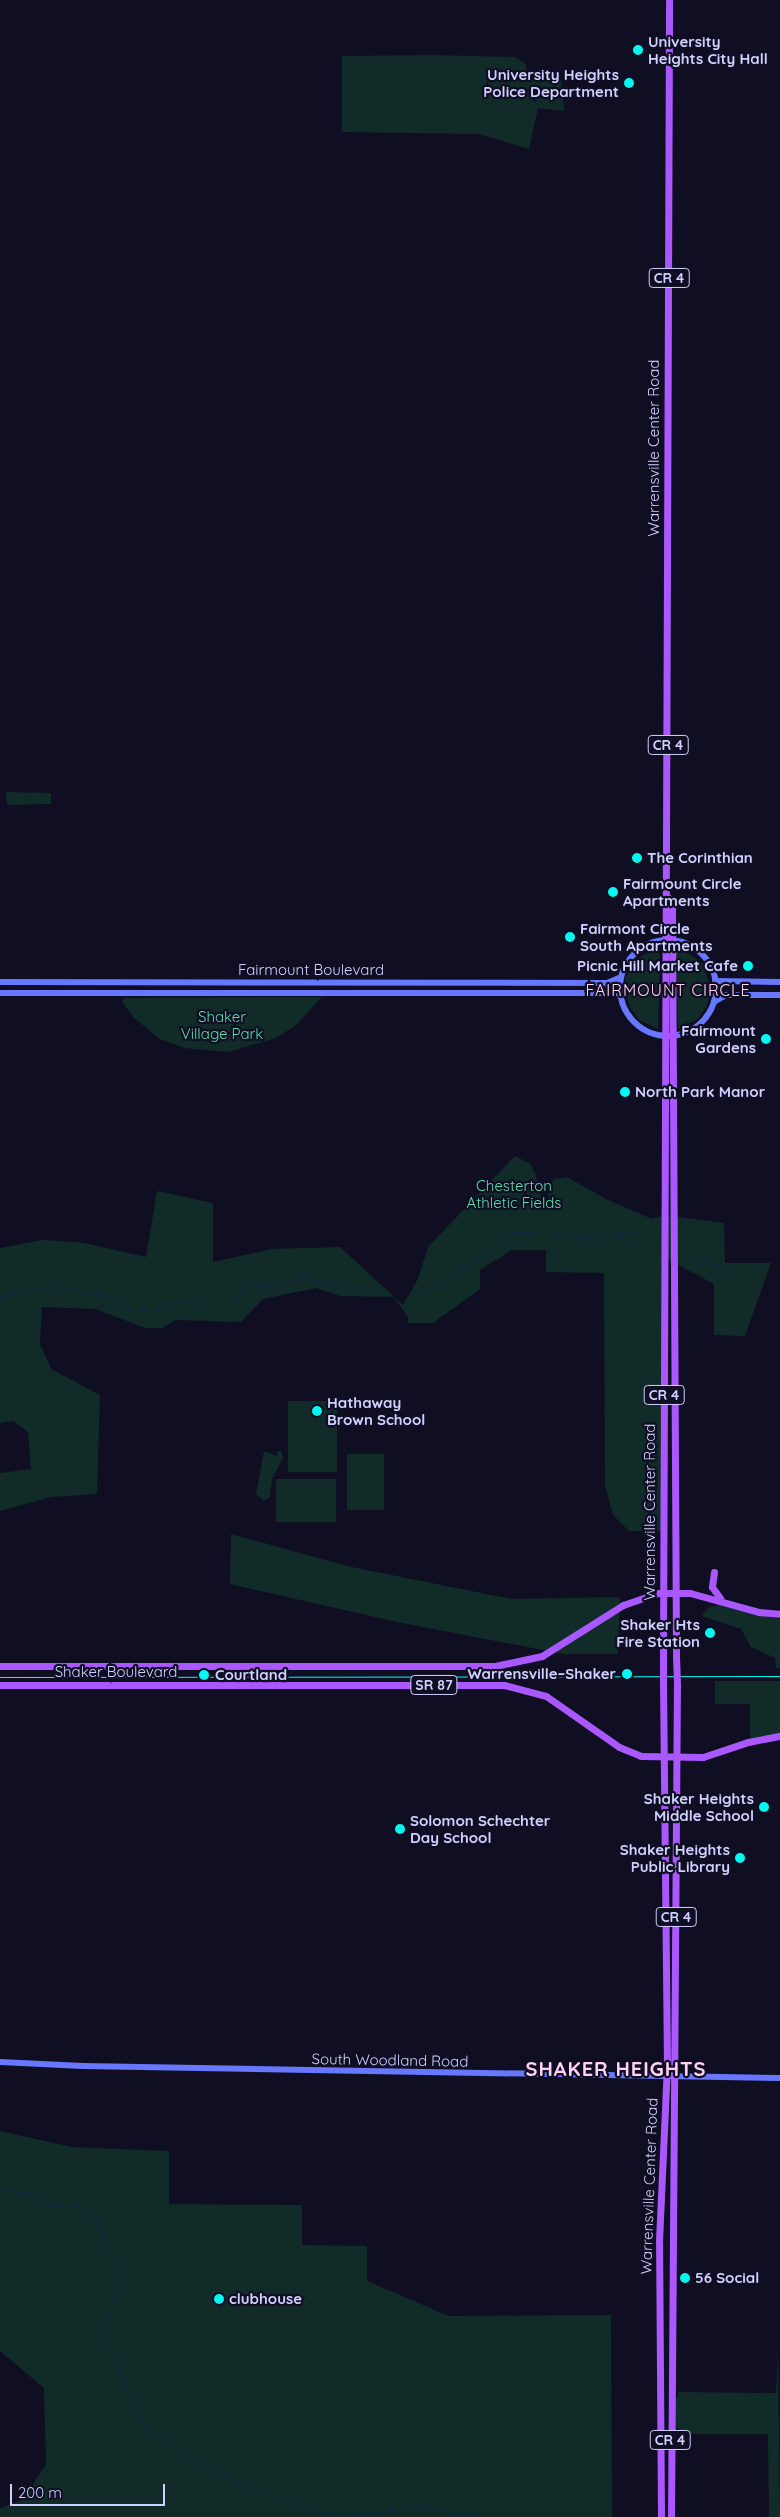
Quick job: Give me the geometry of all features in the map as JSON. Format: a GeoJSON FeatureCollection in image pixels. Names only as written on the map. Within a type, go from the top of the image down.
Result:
{"type":"FeatureCollection","features":[{"type":"Feature","properties":{"kind":"main road","name":"Warrensville Center Road"},"geometry":{"type":"LineString","coordinates":[[661,2517],[659,2241],[666,2077],[663,1686],[663,941],[664,909],[668,897],[669,0]]}},
{"type":"Feature","properties":{"kind":"main road","name":"Warrensville Center Road"},"geometry":{"type":"LineString","coordinates":[[668,897],[672,909],[677,1686],[676,2077],[670,2517]]}},
{"type":"Feature","properties":{"kind":"main road"},"geometry":{"type":"LineString","coordinates":[[714,1002],[715,982],[710,966],[700,952],[672,940],[663,941],[637,952],[622,977],[620,993],[624,1007],[634,1022],[650,1032],[663,1036],[673,1036],[690,1031],[701,1022],[714,1002],[726,995],[780,995]]}},
{"type":"Feature","properties":{"kind":"main road","name":"Fairmount Boulevard"},"geometry":{"type":"LineString","coordinates":[[0,982],[607,983],[622,977]]}},
{"type":"Feature","properties":{"kind":"main road"},"geometry":{"type":"LineString","coordinates":[[715,982],[780,982]]}},
{"type":"Feature","properties":{"kind":"main road","name":"Fairmount Boulevard"},"geometry":{"type":"LineString","coordinates":[[0,993],[620,993]]}},
{"type":"Feature","properties":{"kind":"main road"},"geometry":{"type":"LineString","coordinates":[[714,1572],[712,1587],[720,1598]]}},
{"type":"Feature","properties":{"kind":"main road","name":"Shaker Boulevard"},"geometry":{"type":"LineString","coordinates":[[0,1666],[505,1665],[542,1656],[623,1605],[664,1592],[720,1598],[754,1610],[780,1614]]}},
{"type":"Feature","properties":{"kind":"main road","name":"Shaker Boulevard"},"geometry":{"type":"LineString","coordinates":[[0,1685],[518,1687],[552,1700],[629,1752],[676,1758],[703,1757],[748,1742],[780,1736]]}},
{"type":"Feature","properties":{"kind":"main road","name":"South Woodland Road"},"geometry":{"type":"LineString","coordinates":[[0,2062],[83,2066],[780,2078]]}},
{"type":"Feature","properties":{"kind":"green space"},"geometry":{"type":"Polygon","coordinates":[[[433,55],[515,57],[526,64],[527,79],[561,77],[564,111],[538,108],[529,149],[479,134],[342,132],[342,56],[433,55]]]}},
{"type":"Feature","properties":{"kind":"green space"},"geometry":{"type":"Polygon","coordinates":[[[6,792],[51,793],[51,804],[7,805],[6,792]]]}},
{"type":"Feature","properties":{"kind":"green space"},"geometry":{"type":"Polygon","coordinates":[[[657,947],[660,956],[658,1029],[639,1020],[630,1007],[625,991],[625,979],[633,962],[657,947]]]}},
{"type":"Feature","properties":{"kind":"green space"},"geometry":{"type":"Polygon","coordinates":[[[679,947],[703,963],[711,990],[707,1005],[699,1018],[678,1029],[676,948],[679,947]]]}},
{"type":"Feature","properties":{"kind":"green space","name":"Shaker Village Park"},"geometry":{"type":"Polygon","coordinates":[[[322,997],[296,1025],[276,1038],[228,1052],[184,1048],[160,1039],[134,1018],[122,1002],[124,998],[322,997]]]}},
{"type":"Feature","properties":{"kind":"green space","name":"Chesterton Athletic Fields"},"geometry":{"type":"Polygon","coordinates":[[[515,1156],[529,1163],[535,1172],[543,1209],[549,1208],[548,1185],[555,1179],[567,1177],[606,1199],[652,1219],[663,1215],[724,1223],[725,1263],[771,1263],[745,1336],[714,1335],[714,1284],[664,1257],[664,1531],[629,1531],[613,1515],[605,1485],[604,1273],[546,1272],[546,1250],[512,1250],[480,1270],[480,1289],[433,1323],[408,1323],[408,1317],[394,1297],[340,1296],[316,1288],[263,1299],[241,1322],[176,1320],[162,1328],[145,1328],[96,1309],[42,1307],[40,1344],[51,1369],[100,1395],[97,1494],[51,1497],[0,1511],[0,1473],[31,1469],[28,1432],[13,1421],[0,1423],[0,1248],[43,1240],[61,1241],[84,1243],[146,1257],[157,1191],[213,1203],[213,1262],[272,1249],[340,1247],[403,1305],[418,1279],[428,1247],[515,1156]]]}},
{"type":"Feature","properties":{"kind":"green space"},"geometry":{"type":"Polygon","coordinates":[[[288,1401],[337,1401],[337,1472],[288,1472],[288,1401]]]}},
{"type":"Feature","properties":{"kind":"green space"},"geometry":{"type":"Polygon","coordinates":[[[264,1451],[277,1456],[277,1451],[281,1451],[283,1458],[272,1479],[270,1497],[264,1501],[256,1494],[264,1451]]]}},
{"type":"Feature","properties":{"kind":"green space"},"geometry":{"type":"Polygon","coordinates":[[[347,1454],[384,1454],[384,1510],[347,1510],[347,1454]]]}},
{"type":"Feature","properties":{"kind":"green space"},"geometry":{"type":"Polygon","coordinates":[[[276,1479],[336,1479],[336,1522],[276,1522],[276,1479]]]}},
{"type":"Feature","properties":{"kind":"green space"},"geometry":{"type":"Polygon","coordinates":[[[231,1534],[347,1566],[511,1599],[620,1597],[618,1654],[564,1654],[397,1622],[230,1584],[231,1534]]]}},
{"type":"Feature","properties":{"kind":"green space"},"geometry":{"type":"Polygon","coordinates":[[[719,1605],[780,1619],[780,1668],[776,1668],[775,1658],[751,1647],[741,1629],[702,1616],[709,1607],[719,1605]]]}},
{"type":"Feature","properties":{"kind":"green space"},"geometry":{"type":"Polygon","coordinates":[[[715,1681],[780,1681],[780,1736],[750,1741],[750,1704],[715,1704],[715,1681]]]}},
{"type":"Feature","properties":{"kind":"green space"},"geometry":{"type":"Polygon","coordinates":[[[0,2131],[72,2147],[169,2151],[169,2204],[302,2205],[302,2245],[367,2246],[367,2281],[449,2316],[611,2315],[612,2517],[0,2517],[0,2508],[23,2500],[46,2464],[44,2388],[0,2351],[0,2131]]]}},
{"type":"Feature","properties":{"kind":"green space"},"geometry":{"type":"Polygon","coordinates":[[[778,2347],[780,2517],[769,2517],[768,2434],[686,2434],[670,2423],[670,2398],[678,2398],[678,2392],[776,2393],[778,2347]]]}},
{"type":"Feature","properties":{"kind":"waterway"},"geometry":{"type":"LineString","coordinates":[[555,1234],[615,1239],[619,1232],[649,1231]]}},
{"type":"Feature","properties":{"kind":"waterway"},"geometry":{"type":"LineString","coordinates":[[419,1293],[449,1280],[457,1271],[480,1259],[516,1232],[535,1232]]}},
{"type":"Feature","properties":{"kind":"waterway"},"geometry":{"type":"LineString","coordinates":[[683,1253],[725,1269]]}},
{"type":"Feature","properties":{"kind":"waterway"},"geometry":{"type":"LineString","coordinates":[[232,1303],[245,1288],[303,1278],[378,1292]]}},
{"type":"Feature","properties":{"kind":"waterway"},"geometry":{"type":"LineString","coordinates":[[0,1296],[54,1287],[102,1295],[126,1308],[143,1310],[158,1308],[181,1300],[203,1303]]}},
{"type":"Feature","properties":{"kind":"waterway"},"geometry":{"type":"LineString","coordinates":[[0,2188],[34,2195],[46,2203],[84,2207],[97,2221],[120,2275],[119,2293],[109,2311],[106,2327],[114,2358],[145,2428],[158,2438],[240,2484],[319,2512],[349,2517],[417,2506],[479,2517]]}},
{"type":"Feature","properties":{"kind":"tram line"},"geometry":{"type":"LineString","coordinates":[[0,1677],[780,1676]]}},
{"type":"Feature","properties":{"kind":"place","name":"University Heights City Hall"},"geometry":{"type":"Point","coordinates":[638,50]}},
{"type":"Feature","properties":{"kind":"place","name":"University Heights Police Department"},"geometry":{"type":"Point","coordinates":[629,83]}},
{"type":"Feature","properties":{"kind":"place","name":"The Corinthian"},"geometry":{"type":"Point","coordinates":[637,858]}},
{"type":"Feature","properties":{"kind":"place","name":"Fairmount Circle Apartments"},"geometry":{"type":"Point","coordinates":[613,892]}},
{"type":"Feature","properties":{"kind":"place","name":"Fairmont Circle South Apartments"},"geometry":{"type":"Point","coordinates":[570,937]}},
{"type":"Feature","properties":{"kind":"place","name":"Picnic Hill Market Cafe"},"geometry":{"type":"Point","coordinates":[748,966]}},
{"type":"Feature","properties":{"kind":"place","name":"Fairmount Gardens"},"geometry":{"type":"Point","coordinates":[766,1039]}},
{"type":"Feature","properties":{"kind":"place","name":"North Park Manor"},"geometry":{"type":"Point","coordinates":[625,1092]}},
{"type":"Feature","properties":{"kind":"place","name":"Hathaway Brown School"},"geometry":{"type":"Point","coordinates":[317,1411]}},
{"type":"Feature","properties":{"kind":"place","name":"Shaker Hts Fire Station"},"geometry":{"type":"Point","coordinates":[710,1633]}},
{"type":"Feature","properties":{"kind":"place","name":"Warrensville–Shaker"},"geometry":{"type":"Point","coordinates":[627,1674]}},
{"type":"Feature","properties":{"kind":"place","name":"Courtland"},"geometry":{"type":"Point","coordinates":[204,1675]}},
{"type":"Feature","properties":{"kind":"place","name":"Shaker Heights Middle School"},"geometry":{"type":"Point","coordinates":[764,1807]}},
{"type":"Feature","properties":{"kind":"place","name":"Solomon Schechter Day School"},"geometry":{"type":"Point","coordinates":[400,1829]}},
{"type":"Feature","properties":{"kind":"place","name":"Shaker Heights Public Library"},"geometry":{"type":"Point","coordinates":[740,1858]}},
{"type":"Feature","properties":{"kind":"place","name":"56 Social"},"geometry":{"type":"Point","coordinates":[685,2278]}},
{"type":"Feature","properties":{"kind":"place","name":"clubhouse"},"geometry":{"type":"Point","coordinates":[219,2299]}},
{"type":"Feature","properties":{"kind":"district","name":"FAIRMOUNT CIRCLE"},"geometry":{"type":"Point","coordinates":[668,990]}},
{"type":"Feature","properties":{"kind":"district","name":"SHAKER HEIGHTS"},"geometry":{"type":"Point","coordinates":[616,2068]}}]}
